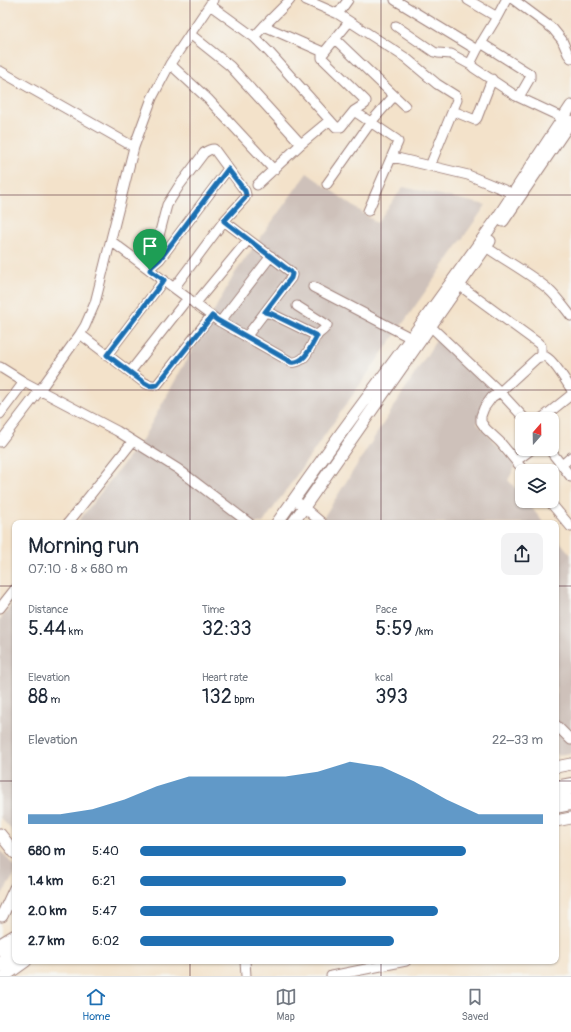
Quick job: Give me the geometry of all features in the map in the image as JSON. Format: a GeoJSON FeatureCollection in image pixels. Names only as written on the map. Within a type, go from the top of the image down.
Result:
{"type":"FeatureCollection","features":[{"type":"Feature","properties":{"kind":"highway"},"geometry":{"type":"LineString","coordinates":[[559,788],[571,786]]}},
{"type":"Feature","properties":{"kind":"highway"},"geometry":{"type":"LineString","coordinates":[[559,804],[571,802]]}},
{"type":"Feature","properties":{"kind":"highway"},"geometry":{"type":"LineString","coordinates":[[0,947],[12,940]]}},
{"type":"Feature","properties":{"kind":"highway"},"geometry":{"type":"LineString","coordinates":[[0,964],[12,957]]}},
{"type":"Feature","properties":{"kind":"street"},"geometry":{"type":"LineString","coordinates":[[254,37],[290,0]]}},
{"type":"Feature","properties":{"kind":"street"},"geometry":{"type":"LineString","coordinates":[[306,0],[338,14],[406,58],[421,69],[437,84],[456,96],[457,100],[453,111],[430,166]]}},
{"type":"Feature","properties":{"kind":"street"},"geometry":{"type":"LineString","coordinates":[[338,14],[348,0]]}},
{"type":"Feature","properties":{"kind":"street"},"geometry":{"type":"LineString","coordinates":[[395,0],[530,74],[530,78],[520,97]]}},
{"type":"Feature","properties":{"kind":"street"},"geometry":{"type":"LineString","coordinates":[[468,0],[497,17]]}},
{"type":"Feature","properties":{"kind":"street"},"geometry":{"type":"LineString","coordinates":[[471,65],[471,62],[479,47],[506,0]]}},
{"type":"Feature","properties":{"kind":"street"},"geometry":{"type":"LineString","coordinates":[[514,0],[553,29],[562,40],[571,58]]}},
{"type":"Feature","properties":{"kind":"street"},"geometry":{"type":"LineString","coordinates":[[0,442],[40,390],[85,326],[95,303],[134,147],[152,98],[170,64],[212,2],[270,52],[336,127],[341,127],[354,111],[365,104],[366,100],[322,58],[323,52],[349,22]]}},
{"type":"Feature","properties":{"kind":"street"},"geometry":{"type":"LineString","coordinates":[[264,26],[323,52]]}},
{"type":"Feature","properties":{"kind":"street"},"geometry":{"type":"LineString","coordinates":[[396,26],[434,52],[438,54],[451,54],[471,65],[520,97],[567,119]]}},
{"type":"Feature","properties":{"kind":"street"},"geometry":{"type":"LineString","coordinates":[[190,34],[230,66],[301,144]]}},
{"type":"Feature","properties":{"kind":"street"},"geometry":{"type":"LineString","coordinates":[[335,39],[405,106]]}},
{"type":"Feature","properties":{"kind":"street"},"geometry":{"type":"LineString","coordinates":[[170,64],[208,99],[274,170]]}},
{"type":"Feature","properties":{"kind":"street"},"geometry":{"type":"LineString","coordinates":[[0,71],[134,147]]}},
{"type":"Feature","properties":{"kind":"street"},"geometry":{"type":"LineString","coordinates":[[453,111],[476,120],[492,79]]}},
{"type":"Feature","properties":{"kind":"street"},"geometry":{"type":"LineString","coordinates":[[327,184],[371,122],[394,96]]}},
{"type":"Feature","properties":{"kind":"street"},"geometry":{"type":"LineString","coordinates":[[279,520],[411,338],[427,323],[459,285],[486,247],[516,195],[567,119],[571,106]]}},
{"type":"Feature","properties":{"kind":"street"},"geometry":{"type":"LineString","coordinates":[[354,111],[397,140],[398,145],[368,211]]}},
{"type":"Feature","properties":{"kind":"street"},"geometry":{"type":"LineString","coordinates":[[257,185],[301,144],[330,120]]}},
{"type":"Feature","properties":{"kind":"street"},"geometry":{"type":"LineString","coordinates":[[151,268],[167,205],[179,186],[204,153],[207,150],[214,149],[245,191],[246,195],[224,221],[174,288]]}},
{"type":"Feature","properties":{"kind":"street"},"geometry":{"type":"LineString","coordinates":[[392,157],[468,175],[516,195]]}},
{"type":"Feature","properties":{"kind":"street"},"geometry":{"type":"LineString","coordinates":[[151,268],[160,259],[228,169]]}},
{"type":"Feature","properties":{"kind":"street"},"geometry":{"type":"LineString","coordinates":[[295,520],[496,220],[516,195]]}},
{"type":"Feature","properties":{"kind":"street"},"geometry":{"type":"LineString","coordinates":[[224,221],[292,274],[291,278],[246,337]]}},
{"type":"Feature","properties":{"kind":"street"},"geometry":{"type":"LineString","coordinates":[[130,372],[248,240]]}},
{"type":"Feature","properties":{"kind":"street"},"geometry":{"type":"LineString","coordinates":[[111,241],[151,268],[174,288],[220,322],[295,363],[307,355],[317,336],[326,328],[327,325],[297,306]]}},
{"type":"Feature","properties":{"kind":"street"},"geometry":{"type":"LineString","coordinates":[[486,247],[548,289],[571,316]]}},
{"type":"Feature","properties":{"kind":"street"},"geometry":{"type":"LineString","coordinates":[[220,322],[270,256]]}},
{"type":"Feature","properties":{"kind":"street"},"geometry":{"type":"LineString","coordinates":[[107,355],[164,280]]}},
{"type":"Feature","properties":{"kind":"street"},"geometry":{"type":"LineString","coordinates":[[459,285],[538,343],[541,346],[541,356]]}},
{"type":"Feature","properties":{"kind":"street"},"geometry":{"type":"LineString","coordinates":[[313,287],[411,338]]}},
{"type":"Feature","properties":{"kind":"street"},"geometry":{"type":"LineString","coordinates":[[265,312],[317,336]]}},
{"type":"Feature","properties":{"kind":"street"},"geometry":{"type":"LineString","coordinates":[[80,334],[150,386],[157,385],[212,316]]}},
{"type":"Feature","properties":{"kind":"street"},"geometry":{"type":"LineString","coordinates":[[427,323],[500,392],[519,412]]}},
{"type":"Feature","properties":{"kind":"street"},"geometry":{"type":"LineString","coordinates":[[518,464],[481,422],[481,416],[484,408],[492,397],[500,392],[541,356],[547,358],[553,364],[571,389]]}},
{"type":"Feature","properties":{"kind":"street"},"geometry":{"type":"LineString","coordinates":[[0,367],[24,382],[117,431],[178,469],[244,520]]}},
{"type":"Feature","properties":{"kind":"street"},"geometry":{"type":"LineString","coordinates":[[0,414],[24,382]]}},
{"type":"Feature","properties":{"kind":"street"},"geometry":{"type":"LineString","coordinates":[[550,412],[571,395]]}},
{"type":"Feature","properties":{"kind":"street"},"geometry":{"type":"LineString","coordinates":[[70,520],[133,441]]}},
{"type":"Feature","properties":{"kind":"street"},"geometry":{"type":"LineString","coordinates":[[516,461],[523,456]]}},
{"type":"Feature","properties":{"kind":"street"},"geometry":{"type":"LineString","coordinates":[[555,456],[571,477]]}},
{"type":"Feature","properties":{"kind":"street"},"geometry":{"type":"LineString","coordinates":[[562,465],[571,457]]}},
{"type":"Feature","properties":{"kind":"street"},"geometry":{"type":"LineString","coordinates":[[294,499],[318,520]]}},
{"type":"Feature","properties":{"kind":"street"},"geometry":{"type":"LineString","coordinates":[[555,508],[571,528]]}},
{"type":"Feature","properties":{"kind":"street"},"geometry":{"type":"LineString","coordinates":[[0,608],[12,593]]}},
{"type":"Feature","properties":{"kind":"street"},"geometry":{"type":"LineString","coordinates":[[559,728],[571,740]]}},
{"type":"Feature","properties":{"kind":"street"},"geometry":{"type":"LineString","coordinates":[[559,766],[571,764]]}},
{"type":"Feature","properties":{"kind":"street"},"geometry":{"type":"LineString","coordinates":[[559,820],[571,818]]}},
{"type":"Feature","properties":{"kind":"street"},"geometry":{"type":"LineString","coordinates":[[0,834],[12,849]]}},
{"type":"Feature","properties":{"kind":"street"},"geometry":{"type":"LineString","coordinates":[[1,916],[12,894]]}},
{"type":"Feature","properties":{"kind":"street"},"geometry":{"type":"LineString","coordinates":[[1,916],[12,909]]}},
{"type":"Feature","properties":{"kind":"street"},"geometry":{"type":"LineString","coordinates":[[5,976],[22,964]]}},
{"type":"Feature","properties":{"kind":"street"},"geometry":{"type":"LineString","coordinates":[[245,964],[246,976]]}},
{"type":"Feature","properties":{"kind":"street"},"geometry":{"type":"LineString","coordinates":[[332,976],[391,964]]}},
{"type":"Feature","properties":{"kind":"shaded area"},"geometry":{"type":"Polygon","coordinates":[[[307,173],[377,223],[403,187],[486,205],[265,520],[79,520],[142,440],[235,273],[307,173]]]}},
{"type":"Feature","properties":{"kind":"shaded area"},"geometry":{"type":"Polygon","coordinates":[[[437,339],[492,387],[477,423],[515,464],[508,480],[515,488],[515,508],[532,508],[542,520],[322,520],[437,339]]]}},
{"type":"Feature","properties":{"kind":"shaded area"},"geometry":{"type":"Polygon","coordinates":[[[559,541],[571,555],[571,753],[559,755],[559,541]]]}},
{"type":"Feature","properties":{"kind":"shaded area"},"geometry":{"type":"Polygon","coordinates":[[[12,605],[12,831],[0,817],[0,620],[12,605]]]}},
{"type":"Feature","properties":{"kind":"shaded area"},"geometry":{"type":"Polygon","coordinates":[[[0,850],[12,864],[12,879],[0,897],[0,850]]]}},
{"type":"Feature","properties":{"kind":"route"},"geometry":{"type":"LineString","coordinates":[[228,169],[245,191],[246,195],[224,221],[292,274],[291,278],[265,312],[317,336],[307,355],[295,363],[212,316],[157,385],[150,386],[107,355],[164,280],[150,270],[228,169]]}}]}
